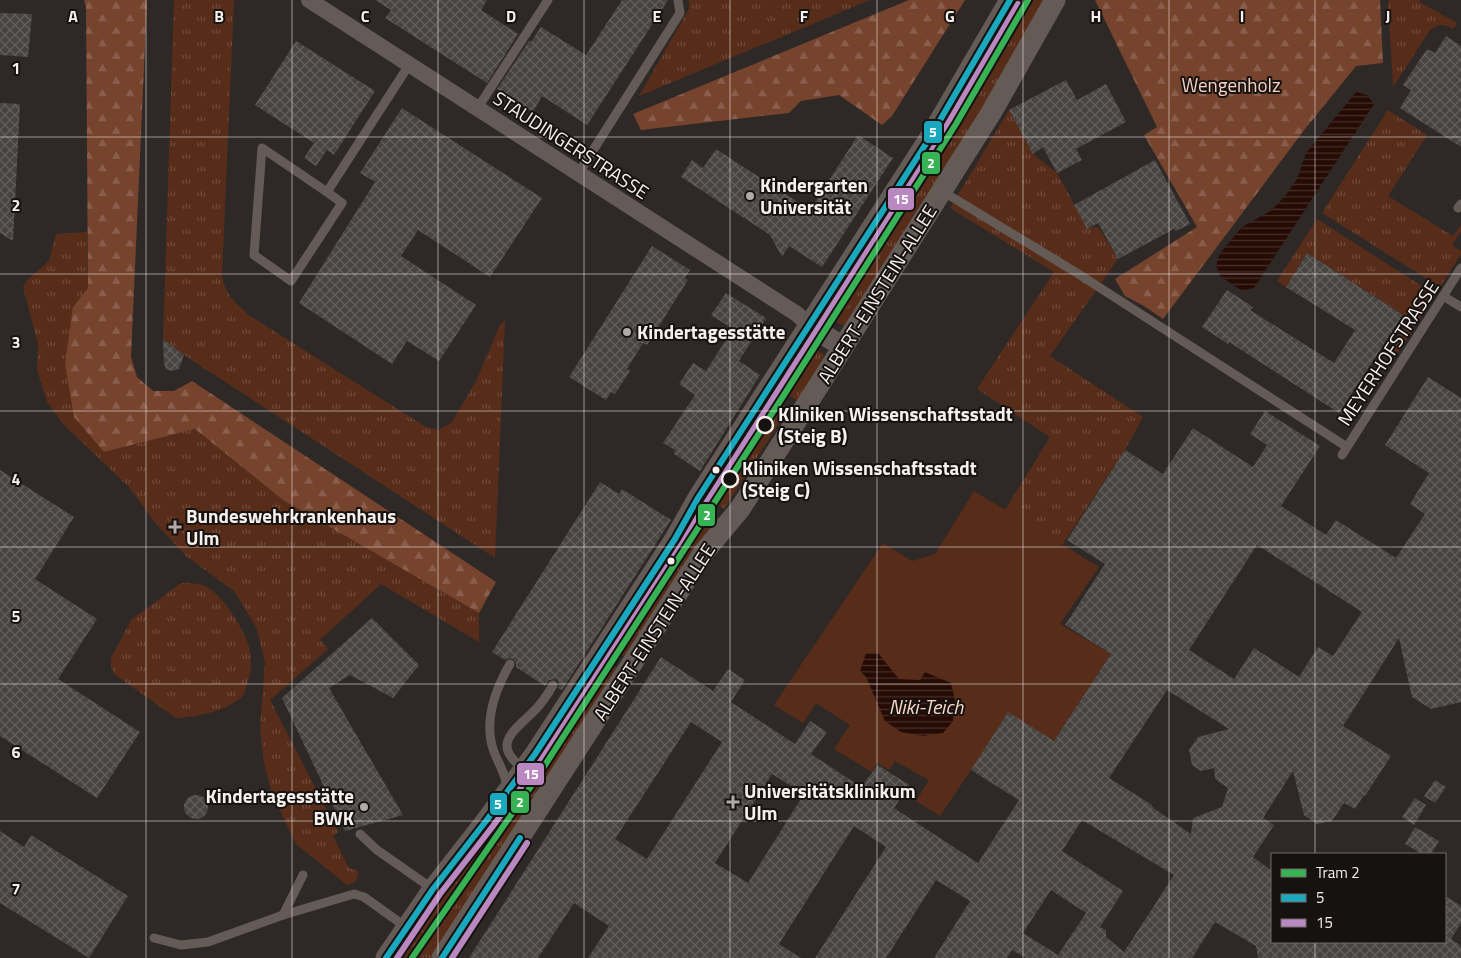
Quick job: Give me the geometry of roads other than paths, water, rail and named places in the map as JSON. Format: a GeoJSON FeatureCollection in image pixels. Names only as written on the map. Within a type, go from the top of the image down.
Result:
{"type":"FeatureCollection","features":[{"type":"Feature","properties":{"kind":"street","name":"STAUDINGERSTRASSE"},"geometry":{"type":"LineString","coordinates":[[309,0],[796,314],[810,326]]}},
{"type":"Feature","properties":{"kind":"street","name":"ALBERT-EINSTEIN-ALLEE"},"geometry":{"type":"LineString","coordinates":[[386,958],[432,889],[524,770],[645,586],[683,526],[698,498],[944,116],[1010,0]]}},
{"type":"Feature","properties":{"kind":"street","name":"ALBERT-EINSTEIN-ALLEE"},"geometry":{"type":"LineString","coordinates":[[442,958],[704,552],[740,509],[991,113],[1055,0]]}},
{"type":"Feature","properties":{"kind":"street"},"geometry":{"type":"LineString","coordinates":[[810,326],[843,348]]}},
{"type":"Feature","properties":{"kind":"lane"},"geometry":{"type":"LineString","coordinates":[[477,108],[548,0]]}},
{"type":"Feature","properties":{"kind":"lane"},"geometry":{"type":"LineString","coordinates":[[578,174],[680,13],[678,0]]}},
{"type":"Feature","properties":{"kind":"lane"},"geometry":{"type":"LineString","coordinates":[[327,192],[409,64]]}},
{"type":"Feature","properties":{"kind":"lane"},"geometry":{"type":"LineString","coordinates":[[262,148],[327,192],[342,203],[291,282],[254,255],[262,148]]}},
{"type":"Feature","properties":{"kind":"lane","name":"MEYERHOFSTRASSE"},"geometry":{"type":"LineString","coordinates":[[942,191],[1077,273],[1344,451],[1461,268]]}},
{"type":"Feature","properties":{"kind":"lane"},"geometry":{"type":"LineString","coordinates":[[1443,296],[1461,308]]}},
{"type":"Feature","properties":{"kind":"lane"},"geometry":{"type":"LineString","coordinates":[[506,794],[506,781],[492,743],[490,720],[497,690],[510,664]]}},
{"type":"Feature","properties":{"kind":"lane"},"geometry":{"type":"LineString","coordinates":[[524,770],[510,757],[507,740],[513,731],[539,705],[553,685]]}},
{"type":"Feature","properties":{"kind":"lane"},"geometry":{"type":"LineString","coordinates":[[360,834],[377,850],[432,889]]}},
{"type":"Feature","properties":{"kind":"lane"},"geometry":{"type":"LineString","coordinates":[[282,915],[304,875]]}},
{"type":"Feature","properties":{"kind":"lane"},"geometry":{"type":"LineString","coordinates":[[154,938],[181,945],[208,942],[282,915],[354,894],[364,897],[406,927]]}},
{"type":"Feature","properties":{"kind":"water"},"geometry":{"type":"Polygon","coordinates":[[[1356,92],[1367,95],[1374,104],[1254,288],[1242,291],[1220,276],[1216,266],[1220,253],[1242,227],[1272,210],[1285,196],[1297,179],[1306,153],[1356,92]]]}},
{"type":"Feature","properties":{"kind":"water","name":"Niki-Teich"},"geometry":{"type":"Polygon","coordinates":[[[866,653],[878,653],[899,679],[920,680],[925,672],[951,683],[955,700],[953,721],[943,733],[923,736],[901,732],[885,721],[866,677],[860,671],[866,653]]]}},
{"type":"Feature","properties":{"kind":"tram line","name":"2"},"geometry":{"type":"LineString","coordinates":[[412,958],[536,779],[782,398],[956,124],[1028,0]]}},
{"type":"Feature","properties":{"kind":"place","name":"Kindergarten Universität"},"geometry":{"type":"Point","coordinates":[750,196]}},
{"type":"Feature","properties":{"kind":"place","name":"Kindertagesstätte"},"geometry":{"type":"Point","coordinates":[627,332]}},
{"type":"Feature","properties":{"kind":"place","name":"Kliniken Wissenschaftsstadt (Steig B)"},"geometry":{"type":"Point","coordinates":[765,425]}},
{"type":"Feature","properties":{"kind":"place","name":"Kliniken Wissenschaftsstadt (Steig C)"},"geometry":{"type":"Point","coordinates":[730,479]}},
{"type":"Feature","properties":{"kind":"place","name":"Bundeswehrkrankenhaus Ulm"},"geometry":{"type":"Point","coordinates":[175,527]}},
{"type":"Feature","properties":{"kind":"place","name":"Universitätsklinikum Ulm"},"geometry":{"type":"Point","coordinates":[733,802]}},
{"type":"Feature","properties":{"kind":"place","name":"Kindertagesstätte BWK"},"geometry":{"type":"Point","coordinates":[364,807]}},
{"type":"Feature","properties":{"kind":"park label","name":"Wengenholz"},"geometry":{"type":"Point","coordinates":[1231,85]}}]}
